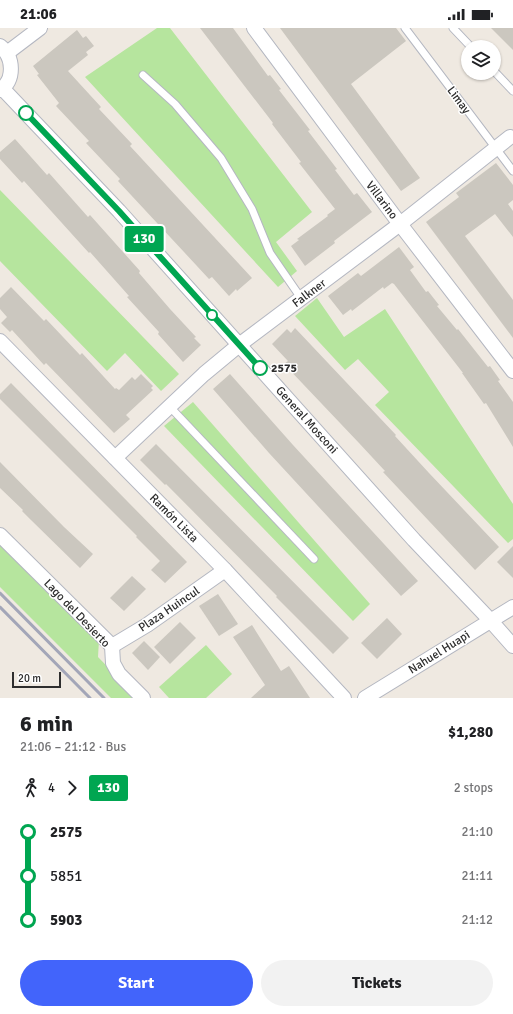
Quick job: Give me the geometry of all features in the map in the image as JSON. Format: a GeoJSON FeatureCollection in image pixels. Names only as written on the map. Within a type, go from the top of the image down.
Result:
{"type":"FeatureCollection","features":[{"type":"Feature","properties":{"kind":"street"},"geometry":{"type":"LineString","coordinates":[[1,89],[8,81],[11,72],[11,62],[4,49],[40,28]]}},
{"type":"Feature","properties":{"kind":"street","name":"Villarino"},"geometry":{"type":"LineString","coordinates":[[254,28],[400,224],[513,371]]}},
{"type":"Feature","properties":{"kind":"street","name":"General Mosconi"},"geometry":{"type":"LineString","coordinates":[[1,89],[119,211],[414,540],[513,646]]}},
{"type":"Feature","properties":{"kind":"street","name":"Falkner"},"geometry":{"type":"LineString","coordinates":[[115,458],[204,374],[239,345],[400,224],[512,136]]}},
{"type":"Feature","properties":{"kind":"street","name":"Ramón Lista"},"geometry":{"type":"LineString","coordinates":[[0,341],[226,570],[344,698]]}},
{"type":"Feature","properties":{"kind":"street","name":"Lago del Desierto"},"geometry":{"type":"LineString","coordinates":[[0,535],[112,646],[113,663],[119,674],[143,698]]}},
{"type":"Feature","properties":{"kind":"street","name":"Plaza Huincul"},"geometry":{"type":"LineString","coordinates":[[112,646],[147,625],[226,570]]}},
{"type":"Feature","properties":{"kind":"street","name":"Nahuel Huapi"},"geometry":{"type":"LineString","coordinates":[[365,698],[490,620],[513,608]]}},
{"type":"Feature","properties":{"kind":"lane","name":"Limay"},"geometry":{"type":"LineString","coordinates":[[405,28],[513,171]]}},
{"type":"Feature","properties":{"kind":"lane"},"geometry":{"type":"LineString","coordinates":[[453,28],[464,40]]}},
{"type":"Feature","properties":{"kind":"lane"},"geometry":{"type":"LineString","coordinates":[[143,75],[175,104],[221,158],[252,209],[270,253],[301,298]]}},
{"type":"Feature","properties":{"kind":"lane"},"geometry":{"type":"LineString","coordinates":[[501,78],[513,91]]}},
{"type":"Feature","properties":{"kind":"lane"},"geometry":{"type":"LineString","coordinates":[[170,407],[314,559]]}},
{"type":"Feature","properties":{"kind":"green space"},"geometry":{"type":"Polygon","coordinates":[[[157,28],[170,28],[312,212],[276,242],[297,271],[278,287],[85,77],[157,28]]]}},
{"type":"Feature","properties":{"kind":"green space"},"geometry":{"type":"Polygon","coordinates":[[[0,190],[179,374],[161,391],[125,353],[107,371],[0,261],[0,190]]]}},
{"type":"Feature","properties":{"kind":"green space"},"geometry":{"type":"Polygon","coordinates":[[[317,298],[344,337],[385,309],[513,504],[513,539],[508,543],[375,405],[389,392],[358,359],[345,370],[295,316],[317,298]]]}},
{"type":"Feature","properties":{"kind":"green space"},"geometry":{"type":"Polygon","coordinates":[[[193,402],[370,604],[353,621],[164,426],[193,402]]]}},
{"type":"Feature","properties":{"kind":"green space"},"geometry":{"type":"Polygon","coordinates":[[[0,542],[99,640],[98,657],[138,698],[111,698],[0,587],[0,542]]]}},
{"type":"Feature","properties":{"kind":"green space"},"geometry":{"type":"Polygon","coordinates":[[[206,645],[232,674],[206,698],[169,698],[159,687],[206,645]]]}},
{"type":"Feature","properties":{"kind":"building"},"geometry":{"type":"Polygon","coordinates":[[[200,28],[233,28],[268,76],[270,75],[281,89],[279,90],[310,130],[308,131],[337,169],[335,170],[354,195],[357,193],[372,212],[334,241],[335,243],[305,266],[291,246],[299,240],[297,239],[335,209],[299,163],[301,162],[272,124],[273,123],[200,28]]]}},
{"type":"Feature","properties":{"kind":"building"},"geometry":{"type":"Polygon","coordinates":[[[280,28],[396,28],[406,41],[351,84],[420,178],[401,191],[280,28]]]}},
{"type":"Feature","properties":{"kind":"building"},"geometry":{"type":"Polygon","coordinates":[[[491,28],[513,28],[513,50],[491,28]]]}},
{"type":"Feature","properties":{"kind":"building"},"geometry":{"type":"Polygon","coordinates":[[[77,30],[83,38],[86,36],[94,46],[86,52],[88,55],[68,71],[101,107],[99,109],[132,144],[130,146],[252,278],[229,296],[212,277],[209,279],[118,181],[120,179],[86,143],[89,141],[56,106],[59,103],[37,75],[39,74],[33,66],[77,30]]]}},
{"type":"Feature","properties":{"kind":"building"},"geometry":{"type":"Polygon","coordinates":[[[15,139],[47,175],[49,173],[88,217],[90,215],[140,271],[139,273],[170,309],[196,337],[194,338],[201,345],[183,362],[158,334],[159,332],[127,297],[129,296],[90,252],[89,253],[24,181],[22,183],[0,159],[0,152],[15,139]]]}},
{"type":"Feature","properties":{"kind":"building"},"geometry":{"type":"Polygon","coordinates":[[[496,163],[513,185],[513,200],[508,204],[513,211],[513,237],[495,214],[465,236],[513,300],[513,338],[426,222],[459,197],[456,193],[496,163]]]}},
{"type":"Feature","properties":{"kind":"building"},"geometry":{"type":"Polygon","coordinates":[[[399,247],[414,267],[410,270],[426,292],[428,291],[439,305],[437,306],[457,330],[458,329],[488,367],[490,366],[500,380],[498,381],[513,402],[513,447],[486,403],[484,404],[463,373],[394,284],[392,283],[384,289],[383,287],[352,311],[351,309],[343,315],[328,296],[358,273],[361,276],[399,247]]]}},
{"type":"Feature","properties":{"kind":"building"},"geometry":{"type":"Polygon","coordinates":[[[11,287],[44,321],[46,319],[80,355],[82,353],[115,389],[116,388],[119,390],[132,377],[135,380],[141,374],[153,386],[151,388],[153,390],[126,415],[130,419],[114,433],[46,363],[44,365],[12,330],[10,332],[1,323],[7,317],[0,309],[0,298],[11,287]]]}},
{"type":"Feature","properties":{"kind":"building"},"geometry":{"type":"Polygon","coordinates":[[[295,328],[499,547],[475,570],[383,472],[385,471],[284,364],[288,361],[272,344],[287,329],[291,333],[295,328]]]}},
{"type":"Feature","properties":{"kind":"building"},"geometry":{"type":"Polygon","coordinates":[[[230,374],[418,581],[401,596],[269,453],[213,389],[230,374]]]}},
{"type":"Feature","properties":{"kind":"building"},"geometry":{"type":"Polygon","coordinates":[[[11,383],[187,562],[165,583],[151,570],[160,561],[136,537],[137,536],[0,399],[0,394],[11,383]]]}},
{"type":"Feature","properties":{"kind":"building"},"geometry":{"type":"Polygon","coordinates":[[[156,444],[349,638],[333,654],[166,484],[165,485],[140,460],[156,444]]]}},
{"type":"Feature","properties":{"kind":"building"},"geometry":{"type":"Polygon","coordinates":[[[0,462],[64,527],[93,554],[80,568],[0,488],[0,462]]]}},
{"type":"Feature","properties":{"kind":"building"},"geometry":{"type":"Polygon","coordinates":[[[513,546],[513,578],[497,562],[513,546]]]}},
{"type":"Feature","properties":{"kind":"building"},"geometry":{"type":"Polygon","coordinates":[[[132,576],[146,589],[124,611],[110,598],[132,576]]]}},
{"type":"Feature","properties":{"kind":"building"},"geometry":{"type":"Polygon","coordinates":[[[218,594],[238,624],[219,636],[199,606],[218,594]]]}},
{"type":"Feature","properties":{"kind":"building"},"geometry":{"type":"Polygon","coordinates":[[[387,618],[402,634],[377,659],[361,643],[387,618]]]}},
{"type":"Feature","properties":{"kind":"building"},"geometry":{"type":"Polygon","coordinates":[[[180,622],[196,638],[170,664],[154,647],[180,622]]]}},
{"type":"Feature","properties":{"kind":"building"},"geometry":{"type":"Polygon","coordinates":[[[252,625],[281,671],[289,666],[310,698],[251,698],[265,685],[233,637],[252,625]]]}},
{"type":"Feature","properties":{"kind":"building"},"geometry":{"type":"Polygon","coordinates":[[[144,641],[160,657],[148,670],[132,653],[144,641]]]}},
{"type":"Feature","properties":{"kind":"railway"},"geometry":{"type":"LineString","coordinates":[[0,593],[104,698]]}},
{"type":"Feature","properties":{"kind":"railway"},"geometry":{"type":"LineString","coordinates":[[0,607],[90,698]]}},
{"type":"Feature","properties":{"kind":"bus line","name":"130"},"geometry":{"type":"LineString","coordinates":[[26,113],[119,211],[260,368]]}},
{"type":"Feature","properties":{"kind":"place","name":"2575"},"geometry":{"type":"Point","coordinates":[260,368]}}]}
